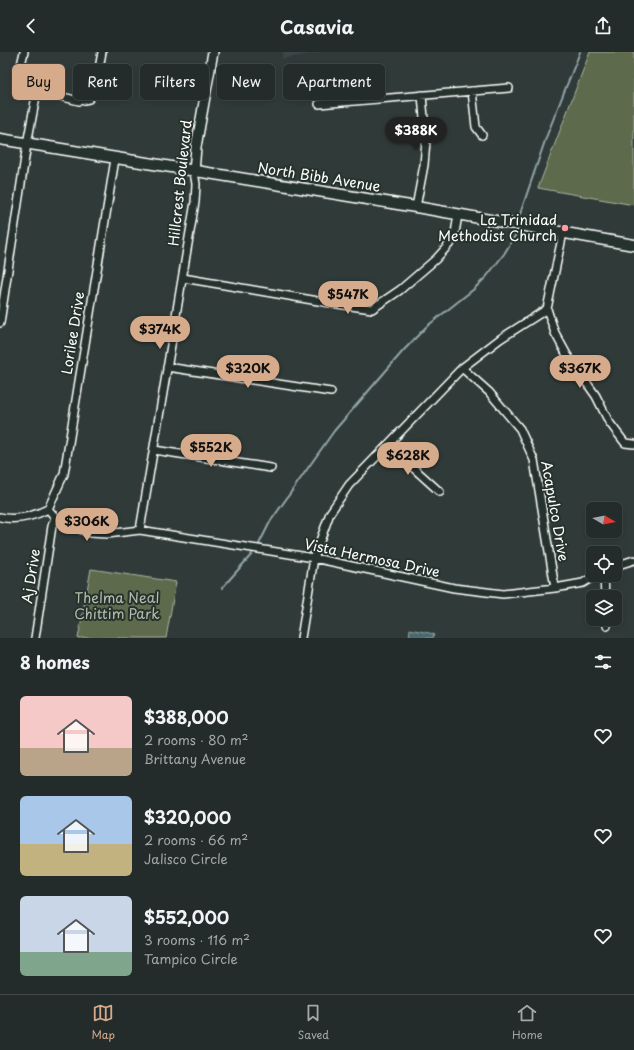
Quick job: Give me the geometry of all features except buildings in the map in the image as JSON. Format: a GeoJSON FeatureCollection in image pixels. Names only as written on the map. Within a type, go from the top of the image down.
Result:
{"type":"FeatureCollection","features":[{"type":"Feature","properties":{"kind":"main road","name":"North Bibb Avenue"},"geometry":{"type":"LineString","coordinates":[[0,140],[416,207],[634,245]]}},
{"type":"Feature","properties":{"kind":"street"},"geometry":{"type":"LineString","coordinates":[[22,64],[24,52]]}},
{"type":"Feature","properties":{"kind":"street"},"geometry":{"type":"LineString","coordinates":[[65,98],[79,101],[89,99],[95,91],[102,52]]}},
{"type":"Feature","properties":{"kind":"street","name":"Hillcrest Boulevard"},"geometry":{"type":"LineString","coordinates":[[140,530],[195,202],[196,184],[194,172],[196,147],[213,52]]}},
{"type":"Feature","properties":{"kind":"street"},"geometry":{"type":"LineString","coordinates":[[319,104],[509,88]]}},
{"type":"Feature","properties":{"kind":"street"},"geometry":{"type":"LineString","coordinates":[[472,91],[476,127],[482,135]]}},
{"type":"Feature","properties":{"kind":"street"},"geometry":{"type":"LineString","coordinates":[[416,207],[424,165],[426,141],[422,95]]}},
{"type":"Feature","properties":{"kind":"street"},"geometry":{"type":"LineString","coordinates":[[0,323],[27,144],[35,100]]}},
{"type":"Feature","properties":{"kind":"street","name":"Lorilee Drive"},"geometry":{"type":"LineString","coordinates":[[48,509],[64,474],[115,159]]}},
{"type":"Feature","properties":{"kind":"street"},"geometry":{"type":"LineString","coordinates":[[183,278],[372,309],[400,290],[436,259],[454,238],[458,215]]}},
{"type":"Feature","properties":{"kind":"street"},"geometry":{"type":"LineString","coordinates":[[563,233],[547,309],[555,333],[567,355],[596,396],[617,435],[625,444],[634,444]]}},
{"type":"Feature","properties":{"kind":"street"},"geometry":{"type":"LineString","coordinates":[[301,638],[314,558],[330,513],[349,485],[462,368],[500,338],[547,309]]}},
{"type":"Feature","properties":{"kind":"street"},"geometry":{"type":"LineString","coordinates":[[167,367],[331,392]]}},
{"type":"Feature","properties":{"kind":"street","name":"Acapulco Drive"},"geometry":{"type":"LineString","coordinates":[[462,368],[489,392],[520,429],[534,460],[555,588]]}},
{"type":"Feature","properties":{"kind":"street"},"geometry":{"type":"LineString","coordinates":[[388,445],[440,492]]}},
{"type":"Feature","properties":{"kind":"street"},"geometry":{"type":"LineString","coordinates":[[154,450],[271,468]]}},
{"type":"Feature","properties":{"kind":"street"},"geometry":{"type":"LineString","coordinates":[[0,516],[6,518],[20,518],[36,515],[48,509],[55,517]]}},
{"type":"Feature","properties":{"kind":"street","name":"Vista Hermosa Drive"},"geometry":{"type":"LineString","coordinates":[[55,517],[82,530],[94,533],[107,534],[140,530],[314,558],[454,588],[503,594],[555,588],[586,580]]}},
{"type":"Feature","properties":{"kind":"street","name":"Aj Drive"},"geometry":{"type":"LineString","coordinates":[[35,638],[52,526],[55,517]]}},
{"type":"Feature","properties":{"kind":"street"},"geometry":{"type":"LineString","coordinates":[[622,564],[634,560]]}},
{"type":"Feature","properties":{"kind":"shaded area"},"geometry":{"type":"Polygon","coordinates":[[[283,52],[322,52],[282,59],[283,52]]]}},
{"type":"Feature","properties":{"kind":"green space"},"geometry":{"type":"Polygon","coordinates":[[[590,52],[634,52],[634,205],[538,188],[590,52]]]}},
{"type":"Feature","properties":{"kind":"green space","name":"Thelma Neal Chittim Park"},"geometry":{"type":"Polygon","coordinates":[[[91,569],[176,582],[166,638],[78,638],[91,569]]]}},
{"type":"Feature","properties":{"kind":"water"},"geometry":{"type":"Polygon","coordinates":[[[410,629],[434,634],[433,638],[409,638],[410,629]]]}},
{"type":"Feature","properties":{"kind":"waterway"},"geometry":{"type":"LineString","coordinates":[[519,217],[547,135],[580,52]]}},
{"type":"Feature","properties":{"kind":"waterway"},"geometry":{"type":"LineString","coordinates":[[259,544],[270,522],[334,431],[403,351],[426,327],[474,289],[487,276],[504,254],[516,234]]}},
{"type":"Feature","properties":{"kind":"waterway"},"geometry":{"type":"LineString","coordinates":[[222,588],[252,554]]}},
{"type":"Feature","properties":{"kind":"place","name":"La Trinidad Methodist Church"},"geometry":{"type":"Point","coordinates":[565,228]}}]}
